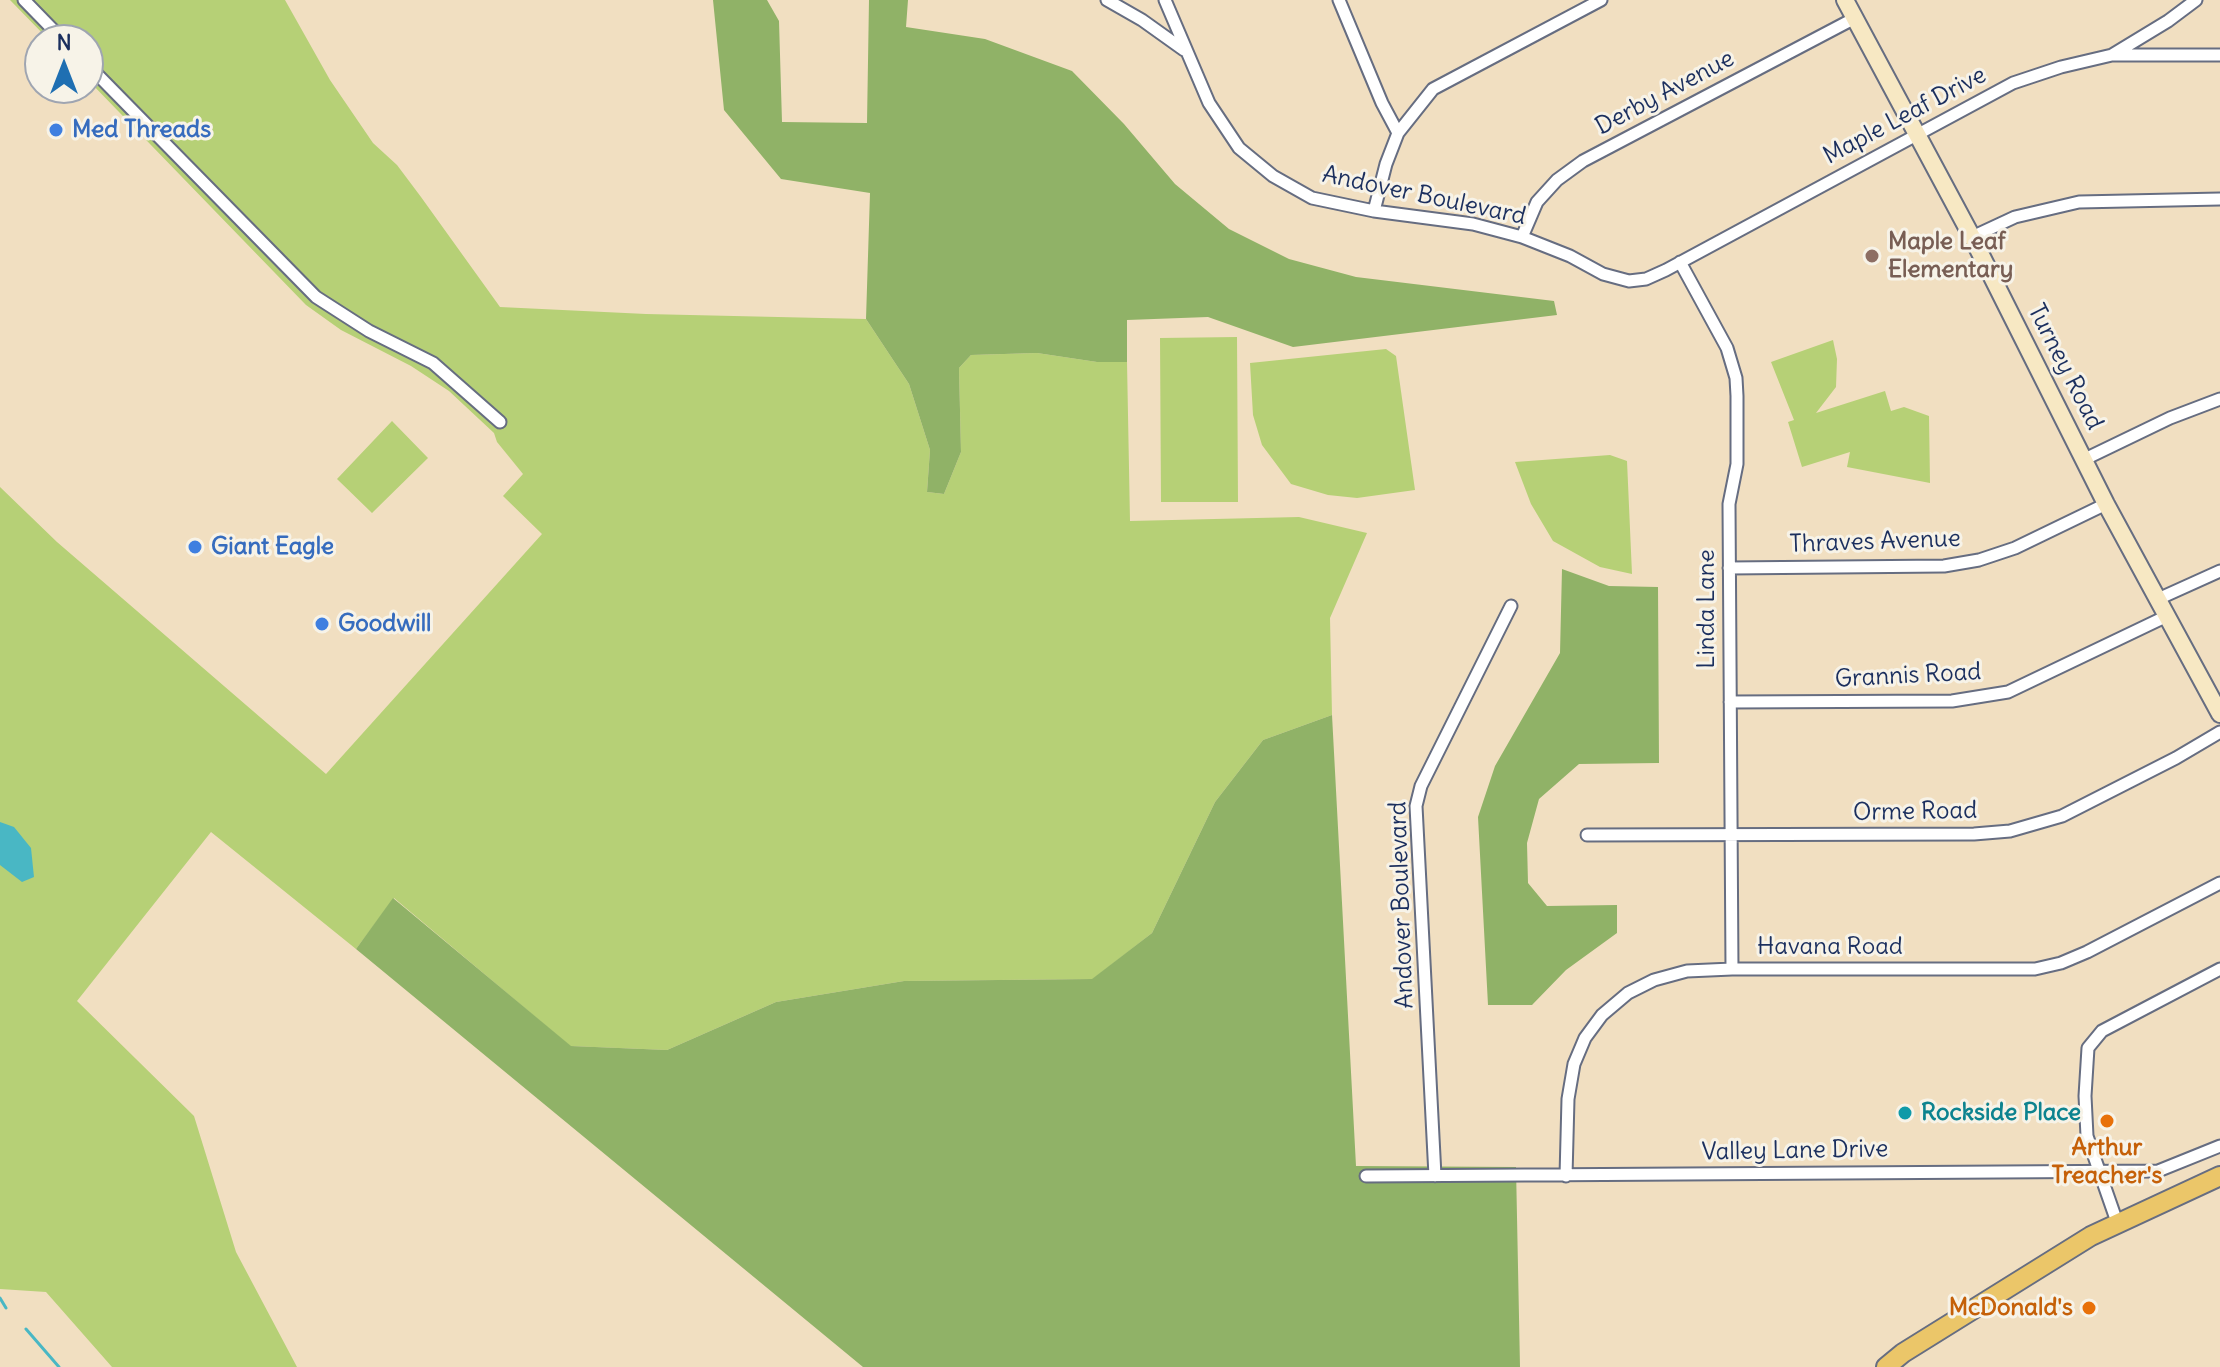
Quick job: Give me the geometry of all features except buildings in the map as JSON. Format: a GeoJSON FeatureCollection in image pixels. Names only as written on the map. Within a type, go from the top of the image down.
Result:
{"type":"FeatureCollection","features":[{"type":"Feature","properties":{"kind":"main road","name":"Turney Road"},"geometry":{"type":"LineString","coordinates":[[1845,0],[1972,237],[2106,504],[2220,714]]}},
{"type":"Feature","properties":{"kind":"main road"},"geometry":{"type":"LineString","coordinates":[[1886,1367],[1916,1345],[2117,1222],[2220,1176]]}},
{"type":"Feature","properties":{"kind":"street"},"geometry":{"type":"LineString","coordinates":[[24,0],[47,24]]}},
{"type":"Feature","properties":{"kind":"street","name":"Andover Boulevard"},"geometry":{"type":"LineString","coordinates":[[1165,0],[1209,103],[1239,148],[1273,176],[1312,198],[1374,211],[1473,224],[1522,237],[1570,256],[1603,274],[1629,281]]}},
{"type":"Feature","properties":{"kind":"street"},"geometry":{"type":"LineString","coordinates":[[1339,0],[1382,103],[1398,133]]}},
{"type":"Feature","properties":{"kind":"street"},"geometry":{"type":"LineString","coordinates":[[1374,211],[1398,133],[1433,89],[1601,0]]}},
{"type":"Feature","properties":{"kind":"street"},"geometry":{"type":"LineString","coordinates":[[2112,55],[2196,0]]}},
{"type":"Feature","properties":{"kind":"street"},"geometry":{"type":"LineString","coordinates":[[1115,1],[1185,51]]}},
{"type":"Feature","properties":{"kind":"street","name":"Derby Avenue"},"geometry":{"type":"LineString","coordinates":[[1522,237],[1537,202],[1557,180],[1583,161],[1855,18]]}},
{"type":"Feature","properties":{"kind":"street","name":"Maple Leaf Drive"},"geometry":{"type":"LineString","coordinates":[[1629,281],[1646,279],[1680,262],[2013,83],[2112,55],[2220,55]]}},
{"type":"Feature","properties":{"kind":"street"},"geometry":{"type":"LineString","coordinates":[[104,81],[309,291],[355,323],[433,363],[500,422]]}},
{"type":"Feature","properties":{"kind":"street"},"geometry":{"type":"LineString","coordinates":[[1972,237],[2026,214],[2079,202],[2220,199]]}},
{"type":"Feature","properties":{"kind":"street","name":"Linda Lane"},"geometry":{"type":"LineString","coordinates":[[1680,262],[1727,348],[1736,378],[1737,464],[1729,504],[1732,969]]}},
{"type":"Feature","properties":{"kind":"street"},"geometry":{"type":"LineString","coordinates":[[2085,459],[2170,418],[2220,399]]}},
{"type":"Feature","properties":{"kind":"street","name":"Thraves Avenue"},"geometry":{"type":"LineString","coordinates":[[1729,568],[1944,566],[1979,560],[2015,548],[2106,504]]}},
{"type":"Feature","properties":{"kind":"street"},"geometry":{"type":"LineString","coordinates":[[2158,599],[2220,571]]}},
{"type":"Feature","properties":{"kind":"street","name":"Andover Boulevard"},"geometry":{"type":"LineString","coordinates":[[1435,1176],[1416,806],[1424,779],[1511,606]]}},
{"type":"Feature","properties":{"kind":"street","name":"Grannis Road"},"geometry":{"type":"LineString","coordinates":[[1730,702],[1952,701],[2008,692],[2167,616]]}},
{"type":"Feature","properties":{"kind":"street","name":"Orme Road"},"geometry":{"type":"LineString","coordinates":[[1587,835],[2010,831],[2062,816],[2220,732]]}},
{"type":"Feature","properties":{"kind":"street","name":"Havana Road"},"geometry":{"type":"LineString","coordinates":[[1566,1176],[1568,1099],[1574,1064],[1585,1038],[1602,1015],[1628,993],[1654,980],[1687,971],[1732,969],[2035,969],[2087,952],[2220,883]]}},
{"type":"Feature","properties":{"kind":"street"},"geometry":{"type":"LineString","coordinates":[[2117,1222],[2089,1144],[2086,1126],[2087,1058],[2091,1042],[2111,1026],[2220,969]]}},
{"type":"Feature","properties":{"kind":"street","name":"Valley Lane Drive"},"geometry":{"type":"LineString","coordinates":[[1366,1176],[2158,1171],[2220,1146]]}},
{"type":"Feature","properties":{"kind":"green space"},"geometry":{"type":"Polygon","coordinates":[[[10,0],[285,0],[330,80],[373,143],[397,165],[500,307],[866,319],[909,384],[930,450],[927,492],[944,494],[961,452],[959,368],[971,355],[1037,353],[1097,362],[1127,362],[1130,521],[1299,517],[1367,533],[1330,618],[1332,715],[1263,740],[1215,802],[1152,933],[1093,979],[904,981],[776,1002],[667,1050],[570,1046],[394,898],[356,949],[211,832],[77,1001],[194,1116],[236,1252],[297,1367],[112,1367],[46,1292],[0,1289],[0,487],[57,542],[326,774],[542,534],[503,496],[523,474],[497,442],[494,433],[449,391],[411,366],[341,330],[306,305],[104,97],[104,24],[33,24],[10,0]]]}},
{"type":"Feature","properties":{"kind":"green space"},"geometry":{"type":"Polygon","coordinates":[[[713,0],[767,0],[779,21],[782,122],[867,123],[869,0],[908,0],[906,27],[985,39],[1072,71],[1124,124],[1175,184],[1229,229],[1289,259],[1356,277],[1554,301],[1557,315],[1293,347],[1208,317],[1127,320],[1127,362],[1097,362],[1037,353],[971,355],[959,368],[961,452],[944,494],[927,492],[930,450],[909,384],[866,319],[870,193],[781,179],[724,110],[713,0]]]}},
{"type":"Feature","properties":{"kind":"green space"},"geometry":{"type":"Polygon","coordinates":[[[1237,337],[1238,502],[1161,502],[1160,338],[1237,337]]]}},
{"type":"Feature","properties":{"kind":"green space"},"geometry":{"type":"Polygon","coordinates":[[[1833,340],[1837,359],[1836,387],[1816,413],[1885,391],[1891,411],[1904,407],[1929,416],[1930,483],[1847,467],[1850,452],[1802,467],[1788,422],[1794,420],[1771,362],[1833,340]]]}},
{"type":"Feature","properties":{"kind":"green space"},"geometry":{"type":"Polygon","coordinates":[[[1386,349],[1396,356],[1415,490],[1357,498],[1328,495],[1291,484],[1262,445],[1253,415],[1250,363],[1386,349]]]}},
{"type":"Feature","properties":{"kind":"green space"},"geometry":{"type":"Polygon","coordinates":[[[392,421],[428,458],[372,513],[337,479],[392,421]]]}},
{"type":"Feature","properties":{"kind":"green space"},"geometry":{"type":"Polygon","coordinates":[[[1610,455],[1627,461],[1632,574],[1600,567],[1553,541],[1531,504],[1515,462],[1610,455]]]}},
{"type":"Feature","properties":{"kind":"green space"},"geometry":{"type":"Polygon","coordinates":[[[1562,569],[1609,586],[1658,587],[1659,763],[1579,764],[1539,799],[1527,843],[1528,883],[1547,906],[1617,905],[1617,933],[1566,970],[1532,1005],[1488,1005],[1478,817],[1495,766],[1560,653],[1562,569]]]}},
{"type":"Feature","properties":{"kind":"green space"},"geometry":{"type":"Polygon","coordinates":[[[1332,715],[1356,1166],[1516,1167],[1520,1367],[863,1367],[356,949],[393,898],[571,1046],[667,1050],[776,1002],[904,981],[1092,979],[1152,933],[1215,802],[1263,740],[1332,715]]]}},
{"type":"Feature","properties":{"kind":"water"},"geometry":{"type":"Polygon","coordinates":[[[0,822],[14,827],[31,848],[34,877],[22,882],[0,865],[0,822]]]}},
{"type":"Feature","properties":{"kind":"waterway"},"geometry":{"type":"LineString","coordinates":[[0,1298],[6,1308]]}},
{"type":"Feature","properties":{"kind":"waterway"},"geometry":{"type":"LineString","coordinates":[[26,1329],[59,1367]]}},
{"type":"Feature","properties":{"kind":"place","name":"Med Threads"},"geometry":{"type":"Point","coordinates":[56,130]}},
{"type":"Feature","properties":{"kind":"place","name":"Maple Leaf Elementary"},"geometry":{"type":"Point","coordinates":[1872,256]}},
{"type":"Feature","properties":{"kind":"place","name":"Giant Eagle"},"geometry":{"type":"Point","coordinates":[195,547]}},
{"type":"Feature","properties":{"kind":"place","name":"Goodwill"},"geometry":{"type":"Point","coordinates":[322,624]}},
{"type":"Feature","properties":{"kind":"place","name":"Rockside Place"},"geometry":{"type":"Point","coordinates":[1905,1113]}},
{"type":"Feature","properties":{"kind":"place","name":"Arthur Treacher's"},"geometry":{"type":"Point","coordinates":[2107,1121]}},
{"type":"Feature","properties":{"kind":"place","name":"McDonald's"},"geometry":{"type":"Point","coordinates":[2089,1308]}}]}
